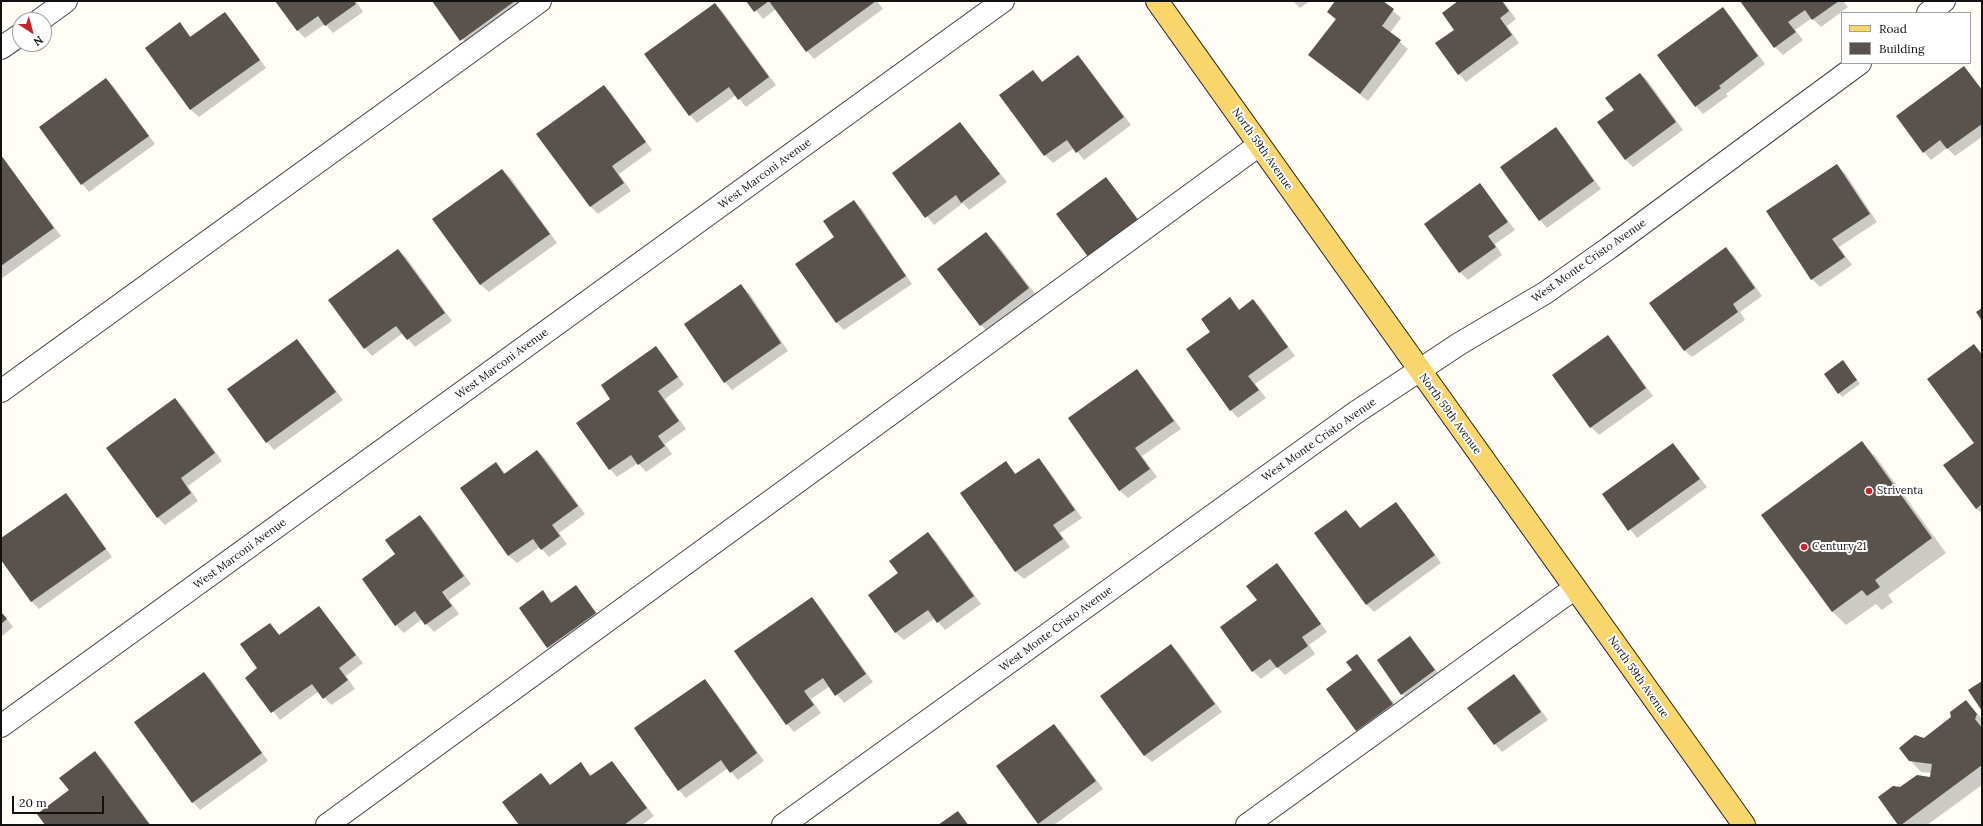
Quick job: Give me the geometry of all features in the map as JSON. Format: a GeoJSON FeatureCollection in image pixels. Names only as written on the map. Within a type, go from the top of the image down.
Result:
{"type":"FeatureCollection","features":[{"type":"Feature","properties":{"kind":"main road","name":"North 59th Avenue"},"geometry":{"type":"LineString","coordinates":[[1157,1],[1418,370],[1744,825]]}},
{"type":"Feature","properties":{"kind":"street"},"geometry":{"type":"LineString","coordinates":[[51,12],[66,1]]}},
{"type":"Feature","properties":{"kind":"street"},"geometry":{"type":"LineString","coordinates":[[1,391],[540,1]]}},
{"type":"Feature","properties":{"kind":"street","name":"West Marconi Avenue"},"geometry":{"type":"LineString","coordinates":[[1,726],[1003,1]]}},
{"type":"Feature","properties":{"kind":"street"},"geometry":{"type":"LineString","coordinates":[[1929,12],[1944,1]]}},
{"type":"Feature","properties":{"kind":"street"},"geometry":{"type":"LineString","coordinates":[[1,48],[12,40]]}},
{"type":"Feature","properties":{"kind":"street","name":"West Monte Cristo Avenue"},"geometry":{"type":"LineString","coordinates":[[784,825],[1355,413],[1477,332],[1545,294],[1859,64]]}},
{"type":"Feature","properties":{"kind":"street"},"geometry":{"type":"LineString","coordinates":[[327,825],[1259,145]]}},
{"type":"Feature","properties":{"kind":"street"},"geometry":{"type":"LineString","coordinates":[[1247,825],[1575,588]]}},
{"type":"Feature","properties":{"kind":"building"},"geometry":{"type":"Polygon","coordinates":[[[275,1],[354,1],[356,4],[325,26],[318,16],[297,31],[275,1]]]}},
{"type":"Feature","properties":{"kind":"building"},"geometry":{"type":"Polygon","coordinates":[[[432,1],[515,1],[460,41],[432,1]]]}},
{"type":"Feature","properties":{"kind":"building"},"geometry":{"type":"Polygon","coordinates":[[[746,1],[769,1],[754,12],[746,1]]]}},
{"type":"Feature","properties":{"kind":"building"},"geometry":{"type":"Polygon","coordinates":[[[769,1],[876,1],[806,52],[769,1]]]}},
{"type":"Feature","properties":{"kind":"building"},"geometry":{"type":"Polygon","coordinates":[[[1335,1],[1383,1],[1394,9],[1382,26],[1401,40],[1360,94],[1308,55],[1336,19],[1327,12],[1335,1]]]}},
{"type":"Feature","properties":{"kind":"building"},"geometry":{"type":"Polygon","coordinates":[[[1458,1],[1502,1],[1509,11],[1500,18],[1512,35],[1458,75],[1435,43],[1454,30],[1442,13],[1458,1]]]}},
{"type":"Feature","properties":{"kind":"building"},"geometry":{"type":"Polygon","coordinates":[[[1740,1],[1839,1],[1812,20],[1805,10],[1788,22],[1796,32],[1774,48],[1740,1]]]}},
{"type":"Feature","properties":{"kind":"building"},"geometry":{"type":"Polygon","coordinates":[[[715,3],[769,77],[738,100],[729,87],[689,116],[644,54],[715,3]]]}},
{"type":"Feature","properties":{"kind":"building"},"geometry":{"type":"Polygon","coordinates":[[[1723,7],[1758,56],[1719,86],[1721,88],[1695,107],[1657,55],[1723,7]]]}},
{"type":"Feature","properties":{"kind":"building"},"geometry":{"type":"Polygon","coordinates":[[[225,12],[260,60],[190,110],[145,48],[180,22],[190,37],[225,12]]]}},
{"type":"Feature","properties":{"kind":"building"},"geometry":{"type":"Polygon","coordinates":[[[1078,55],[1124,117],[1076,153],[1067,140],[1044,156],[999,95],[1033,70],[1042,82],[1078,55]]]}},
{"type":"Feature","properties":{"kind":"building"},"geometry":{"type":"Polygon","coordinates":[[[1964,66],[1982,90],[1982,124],[1947,149],[1940,140],[1923,153],[1896,116],[1964,66]]]}},
{"type":"Feature","properties":{"kind":"building"},"geometry":{"type":"Polygon","coordinates":[[[1640,73],[1676,122],[1625,160],[1597,122],[1614,110],[1605,98],[1640,73]]]}},
{"type":"Feature","properties":{"kind":"building"},"geometry":{"type":"Polygon","coordinates":[[[106,78],[149,136],[81,185],[39,127],[106,78]]]}},
{"type":"Feature","properties":{"kind":"building"},"geometry":{"type":"Polygon","coordinates":[[[604,85],[646,142],[612,166],[624,183],[590,207],[536,134],[604,85]]]}},
{"type":"Feature","properties":{"kind":"building"},"geometry":{"type":"Polygon","coordinates":[[[960,122],[1000,174],[961,203],[956,195],[925,218],[892,173],[960,122]]]}},
{"type":"Feature","properties":{"kind":"building"},"geometry":{"type":"Polygon","coordinates":[[[1556,127],[1594,181],[1539,221],[1500,167],[1556,127]]]}},
{"type":"Feature","properties":{"kind":"building"},"geometry":{"type":"Polygon","coordinates":[[[1,155],[54,228],[1,266],[1,155]]]}},
{"type":"Feature","properties":{"kind":"building"},"geometry":{"type":"Polygon","coordinates":[[[1837,164],[1870,214],[1832,239],[1845,257],[1811,280],[1766,211],[1837,164]]]}},
{"type":"Feature","properties":{"kind":"building"},"geometry":{"type":"Polygon","coordinates":[[[502,169],[550,234],[480,285],[432,219],[502,169]]]}},
{"type":"Feature","properties":{"kind":"building"},"geometry":{"type":"Polygon","coordinates":[[[1106,177],[1139,221],[1089,258],[1056,214],[1106,177]]]}},
{"type":"Feature","properties":{"kind":"building"},"geometry":{"type":"Polygon","coordinates":[[[1480,183],[1508,222],[1488,236],[1496,247],[1459,273],[1424,224],[1480,183]]]}},
{"type":"Feature","properties":{"kind":"building"},"geometry":{"type":"Polygon","coordinates":[[[854,200],[906,276],[836,323],[795,264],[834,237],[823,221],[854,200]]]}},
{"type":"Feature","properties":{"kind":"building"},"geometry":{"type":"Polygon","coordinates":[[[986,232],[1029,288],[980,326],[937,269],[986,232]]]}},
{"type":"Feature","properties":{"kind":"building"},"geometry":{"type":"Polygon","coordinates":[[[1726,247],[1755,288],[1733,304],[1738,312],[1684,351],[1649,303],[1726,247]]]}},
{"type":"Feature","properties":{"kind":"building"},"geometry":{"type":"Polygon","coordinates":[[[398,249],[445,313],[407,340],[396,326],[364,349],[328,300],[398,249]]]}},
{"type":"Feature","properties":{"kind":"building"},"geometry":{"type":"Polygon","coordinates":[[[741,284],[781,343],[724,383],[684,324],[741,284]]]}},
{"type":"Feature","properties":{"kind":"building"},"geometry":{"type":"Polygon","coordinates":[[[1230,297],[1239,310],[1253,299],[1288,347],[1248,376],[1259,390],[1230,411],[1186,349],[1210,332],[1201,319],[1230,297]]]}},
{"type":"Feature","properties":{"kind":"building"},"geometry":{"type":"Polygon","coordinates":[[[1982,308],[1982,321],[1976,312],[1982,308]]]}},
{"type":"Feature","properties":{"kind":"building"},"geometry":{"type":"Polygon","coordinates":[[[1608,335],[1646,388],[1590,428],[1552,375],[1608,335]]]}},
{"type":"Feature","properties":{"kind":"building"},"geometry":{"type":"Polygon","coordinates":[[[297,339],[336,392],[266,443],[227,389],[297,339]]]}},
{"type":"Feature","properties":{"kind":"building"},"geometry":{"type":"Polygon","coordinates":[[[1974,344],[1982,355],[1982,504],[1976,509],[1943,465],[1974,443],[1927,379],[1974,344]]]}},
{"type":"Feature","properties":{"kind":"building"},"geometry":{"type":"Polygon","coordinates":[[[656,346],[678,377],[658,391],[679,421],[658,436],[665,446],[638,465],[631,455],[609,470],[576,423],[610,399],[601,385],[656,346]]]}},
{"type":"Feature","properties":{"kind":"building"},"geometry":{"type":"Polygon","coordinates":[[[1843,360],[1857,380],[1838,394],[1824,374],[1843,360]]]}},
{"type":"Feature","properties":{"kind":"building"},"geometry":{"type":"Polygon","coordinates":[[[1137,369],[1174,421],[1135,448],[1150,469],[1119,491],[1068,418],[1137,369]]]}},
{"type":"Feature","properties":{"kind":"building"},"geometry":{"type":"Polygon","coordinates":[[[175,398],[215,453],[181,478],[191,493],[157,518],[106,448],[175,398]]]}},
{"type":"Feature","properties":{"kind":"building"},"geometry":{"type":"Polygon","coordinates":[[[1862,441],[1932,538],[1875,580],[1880,587],[1867,596],[1862,590],[1832,612],[1761,515],[1862,441]]]}},
{"type":"Feature","properties":{"kind":"building"},"geometry":{"type":"Polygon","coordinates":[[[1673,443],[1700,479],[1628,531],[1602,494],[1673,443]]]}},
{"type":"Feature","properties":{"kind":"building"},"geometry":{"type":"Polygon","coordinates":[[[537,450],[578,506],[552,525],[560,536],[541,550],[533,539],[508,556],[460,488],[496,462],[504,474],[537,450]]]}},
{"type":"Feature","properties":{"kind":"building"},"geometry":{"type":"Polygon","coordinates":[[[1039,458],[1075,510],[1053,525],[1063,539],[1015,572],[960,493],[1006,461],[1015,474],[1039,458]]]}},
{"type":"Feature","properties":{"kind":"building"},"geometry":{"type":"Polygon","coordinates":[[[66,493],[106,549],[31,602],[1,560],[1,538],[66,493]]]}},
{"type":"Feature","properties":{"kind":"building"},"geometry":{"type":"Polygon","coordinates":[[[1396,502],[1435,555],[1366,605],[1314,533],[1346,510],[1360,528],[1396,502]]]}},
{"type":"Feature","properties":{"kind":"building"},"geometry":{"type":"Polygon","coordinates":[[[420,515],[464,576],[442,592],[452,606],[425,625],[415,611],[395,626],[362,579],[395,554],[385,540],[420,515]]]}},
{"type":"Feature","properties":{"kind":"building"},"geometry":{"type":"Polygon","coordinates":[[[928,532],[974,596],[937,623],[928,610],[895,633],[868,595],[898,573],[889,561],[928,532]]]}},
{"type":"Feature","properties":{"kind":"building"},"geometry":{"type":"Polygon","coordinates":[[[1277,563],[1321,624],[1302,637],[1308,646],[1277,668],[1270,659],[1252,672],[1220,627],[1257,600],[1246,586],[1277,563]]]}},
{"type":"Feature","properties":{"kind":"building"},"geometry":{"type":"Polygon","coordinates":[[[576,585],[596,613],[547,648],[519,608],[543,590],[551,603],[576,585]]]}},
{"type":"Feature","properties":{"kind":"building"},"geometry":{"type":"Polygon","coordinates":[[[812,597],[866,674],[835,696],[823,678],[804,691],[814,705],[786,725],[734,651],[812,597]]]}},
{"type":"Feature","properties":{"kind":"building"},"geometry":{"type":"Polygon","coordinates":[[[319,606],[356,655],[339,668],[348,680],[323,699],[312,684],[271,713],[245,678],[257,668],[240,644],[270,623],[279,635],[319,606]]]}},
{"type":"Feature","properties":{"kind":"building"},"geometry":{"type":"Polygon","coordinates":[[[1,612],[7,619],[1,624],[1,612]]]}},
{"type":"Feature","properties":{"kind":"building"},"geometry":{"type":"Polygon","coordinates":[[[1410,636],[1435,670],[1401,695],[1377,660],[1410,636]]]}},
{"type":"Feature","properties":{"kind":"building"},"geometry":{"type":"Polygon","coordinates":[[[1171,644],[1215,704],[1144,756],[1100,696],[1171,644]]]}},
{"type":"Feature","properties":{"kind":"building"},"geometry":{"type":"Polygon","coordinates":[[[1357,654],[1393,704],[1356,731],[1326,689],[1352,670],[1346,662],[1357,654]]]}},
{"type":"Feature","properties":{"kind":"building"},"geometry":{"type":"Polygon","coordinates":[[[204,672],[262,753],[192,803],[134,722],[204,672]]]}},
{"type":"Feature","properties":{"kind":"building"},"geometry":{"type":"Polygon","coordinates":[[[1514,674],[1541,712],[1494,745],[1467,708],[1514,674]]]}},
{"type":"Feature","properties":{"kind":"building"},"geometry":{"type":"Polygon","coordinates":[[[705,679],[757,753],[730,773],[721,760],[678,791],[634,728],[705,679]]]}},
{"type":"Feature","properties":{"kind":"building"},"geometry":{"type":"Polygon","coordinates":[[[1982,681],[1982,711],[1968,690],[1982,681]]]}},
{"type":"Feature","properties":{"kind":"building"},"geometry":{"type":"Polygon","coordinates":[[[1966,700],[1977,714],[1975,719],[1982,728],[1982,765],[1901,825],[1898,825],[1878,797],[1893,786],[1900,787],[1917,775],[1930,777],[1932,764],[1909,761],[1899,748],[1915,735],[1924,738],[1951,717],[1950,712],[1966,700]]]}},
{"type":"Feature","properties":{"kind":"building"},"geometry":{"type":"Polygon","coordinates":[[[1054,724],[1096,781],[1038,824],[996,766],[1054,724]]]}},
{"type":"Feature","properties":{"kind":"building"},"geometry":{"type":"Polygon","coordinates":[[[95,751],[150,825],[45,825],[37,814],[69,790],[59,778],[95,751]]]}},
{"type":"Feature","properties":{"kind":"building"},"geometry":{"type":"Polygon","coordinates":[[[612,761],[647,808],[624,825],[519,825],[502,802],[541,773],[550,785],[581,762],[590,776],[612,761]]]}},
{"type":"Feature","properties":{"kind":"building"},"geometry":{"type":"Polygon","coordinates":[[[958,811],[968,825],[938,825],[958,811]]]}},
{"type":"Feature","properties":{"kind":"place","name":"Striventa"},"geometry":{"type":"Point","coordinates":[1869,491]}},
{"type":"Feature","properties":{"kind":"place","name":"Century 21"},"geometry":{"type":"Point","coordinates":[1804,547]}}]}
